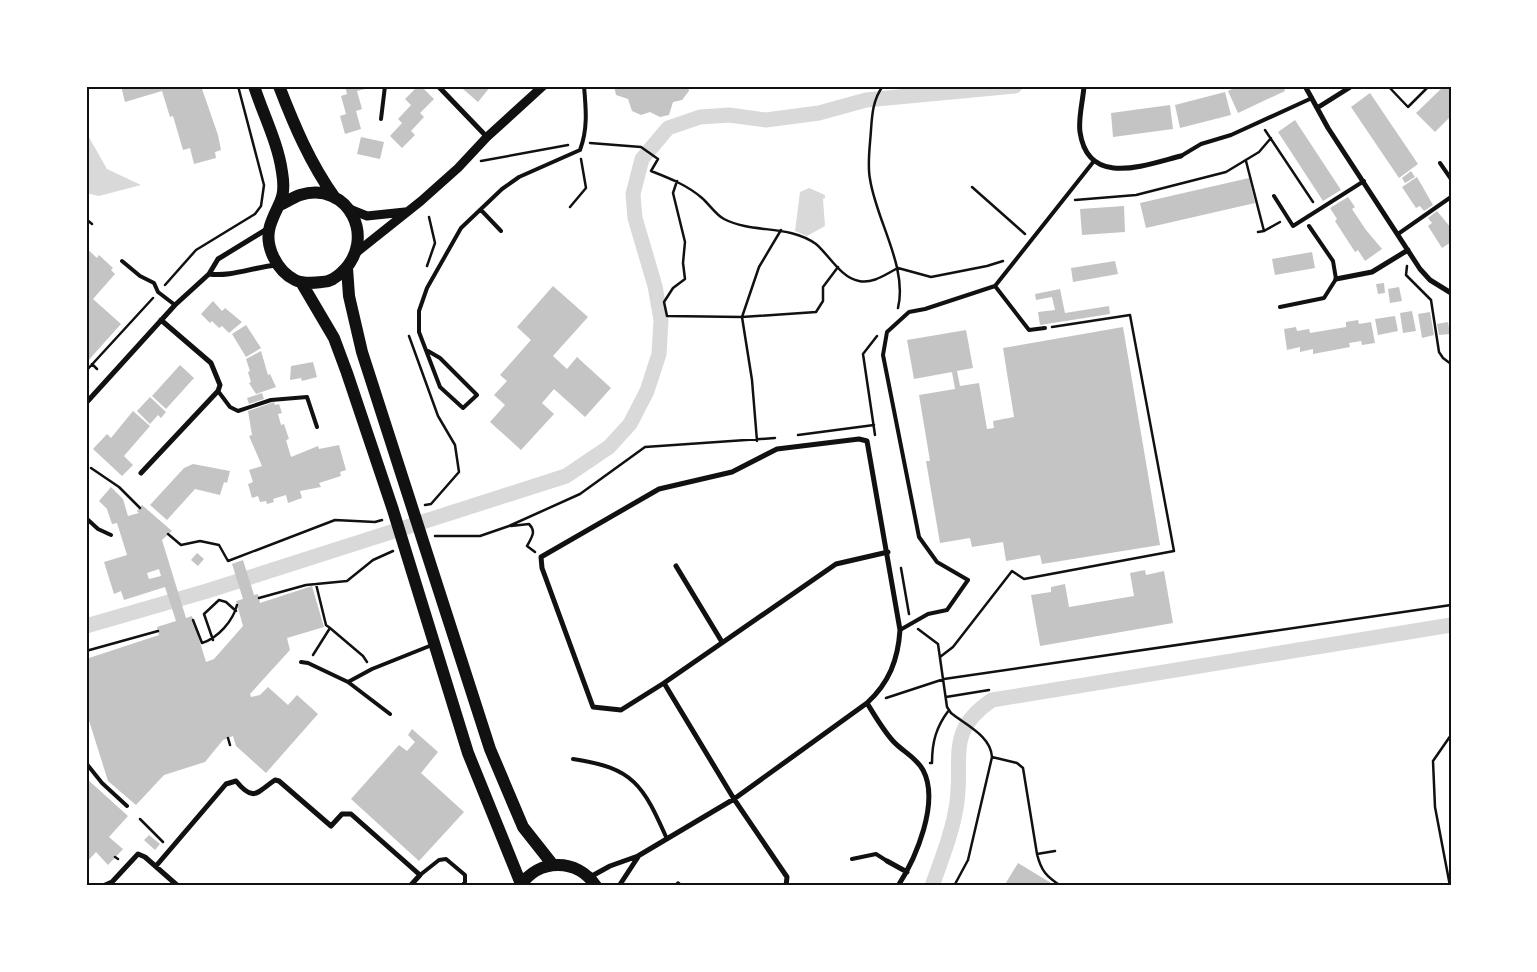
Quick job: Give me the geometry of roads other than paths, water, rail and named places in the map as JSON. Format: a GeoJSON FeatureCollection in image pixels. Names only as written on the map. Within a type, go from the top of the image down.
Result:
{"type":"FeatureCollection","features":[{"type":"Feature","properties":{"kind":"main road"},"geometry":{"type":"LineString","coordinates":[[254,86],[282,170],[284,187],[280,205],[270,227],[268,243],[277,265],[294,280],[302,282],[328,282],[347,268],[357,252],[359,230],[353,215],[335,198],[319,176],[303,144],[279,86]]}},
{"type":"Feature","properties":{"kind":"main road"},"geometry":{"type":"LineString","coordinates":[[280,205],[301,194],[320,193],[335,198]]}},
{"type":"Feature","properties":{"kind":"main road"},"geometry":{"type":"LineString","coordinates":[[347,268],[349,296],[362,352],[412,504],[427,543],[474,703],[508,796],[523,827],[553,865]]}},
{"type":"Feature","properties":{"kind":"main road"},"geometry":{"type":"LineString","coordinates":[[302,282],[334,338],[393,510],[401,552],[434,644],[475,773],[520,885],[537,870],[553,865],[578,868],[593,881]]}},
{"type":"Feature","properties":{"kind":"street"},"geometry":{"type":"LineString","coordinates":[[438,86],[487,136]]}},
{"type":"Feature","properties":{"kind":"street"},"geometry":{"type":"LineString","coordinates":[[357,252],[421,201],[458,168],[487,136],[544,86]]}},
{"type":"Feature","properties":{"kind":"street"},"geometry":{"type":"LineString","coordinates":[[1084,86],[1080,131],[1083,143],[1094,162],[1110,169],[1124,170],[1181,156]]}},
{"type":"Feature","properties":{"kind":"street"},"geometry":{"type":"LineString","coordinates":[[1305,86],[1317,108],[1408,250],[1430,280],[1451,294]]}},
{"type":"Feature","properties":{"kind":"street"},"geometry":{"type":"LineString","coordinates":[[1317,108],[1352,86]]}},
{"type":"Feature","properties":{"kind":"street"},"geometry":{"type":"LineString","coordinates":[[347,208],[367,216],[405,212]]}},
{"type":"Feature","properties":{"kind":"street"},"geometry":{"type":"LineString","coordinates":[[86,403],[175,305],[209,274],[218,259],[270,227]]}},
{"type":"Feature","properties":{"kind":"street"},"geometry":{"type":"LineString","coordinates":[[1336,279],[1372,272],[1408,250]]}},
{"type":"Feature","properties":{"kind":"street"},"geometry":{"type":"LineString","coordinates":[[209,274],[222,276],[254,267],[277,265]]}},
{"type":"Feature","properties":{"kind":"street"},"geometry":{"type":"LineString","coordinates":[[141,473],[218,391],[219,380],[211,364],[161,320]]}},
{"type":"Feature","properties":{"kind":"street"},"geometry":{"type":"LineString","coordinates":[[593,881],[610,866],[638,856],[734,799],[867,703],[884,685],[892,672],[899,646],[900,630],[888,552],[867,441],[860,439],[777,449],[732,472],[659,489],[549,550],[541,557],[542,568],[593,706],[621,710],[664,683],[836,564],[888,552]]}},
{"type":"Feature","properties":{"kind":"street"},"geometry":{"type":"LineString","coordinates":[[676,566],[722,642]]}},
{"type":"Feature","properties":{"kind":"street"},"geometry":{"type":"LineString","coordinates":[[664,683],[734,799],[787,877],[786,886]]}},
{"type":"Feature","properties":{"kind":"street"},"geometry":{"type":"LineString","coordinates":[[867,703],[892,740],[918,763],[926,778],[928,799],[926,819],[919,843],[898,886]]}},
{"type":"Feature","properties":{"kind":"street"},"geometry":{"type":"LineString","coordinates":[[156,866],[226,784],[236,781],[249,794],[254,794],[262,792],[275,780],[282,782],[331,826],[342,814],[352,814],[420,875],[410,886]]}},
{"type":"Feature","properties":{"kind":"street"},"geometry":{"type":"LineString","coordinates":[[103,886],[112,882],[138,854],[145,856],[178,886]]}},
{"type":"Feature","properties":{"kind":"street"},"geometry":{"type":"LineString","coordinates":[[619,886],[638,856]]}},
{"type":"Feature","properties":{"kind":"street"},"geometry":{"type":"LineString","coordinates":[[887,861],[906,872]]}},
{"type":"Feature","properties":{"kind":"lane"},"geometry":{"type":"LineString","coordinates":[[381,119],[386,86]]}},
{"type":"Feature","properties":{"kind":"lane"},"geometry":{"type":"LineString","coordinates":[[428,351],[440,358],[477,395],[463,408],[440,387],[428,351],[419,332],[419,311],[427,288],[461,228],[502,189],[519,177],[580,150],[585,137],[587,115],[584,86]]}},
{"type":"Feature","properties":{"kind":"lane"},"geometry":{"type":"LineString","coordinates":[[1181,156],[1201,144],[1260,122],[1312,98]]}},
{"type":"Feature","properties":{"kind":"lane"},"geometry":{"type":"LineString","coordinates":[[900,630],[928,614],[947,610],[968,580],[937,562],[919,536],[883,355],[888,332],[909,312],[925,309],[995,286],[1094,162]]}},
{"type":"Feature","properties":{"kind":"lane"},"geometry":{"type":"LineString","coordinates":[[1440,163],[1451,179]]}},
{"type":"Feature","properties":{"kind":"lane"},"geometry":{"type":"LineString","coordinates":[[1274,196],[1293,226],[1364,181]]}},
{"type":"Feature","properties":{"kind":"lane"},"geometry":{"type":"LineString","coordinates":[[1398,234],[1451,197]]}},
{"type":"Feature","properties":{"kind":"lane"},"geometry":{"type":"LineString","coordinates":[[481,210],[501,231]]}},
{"type":"Feature","properties":{"kind":"lane"},"geometry":{"type":"LineString","coordinates":[[1280,307],[1324,298],[1336,279],[1333,261],[1309,226]]}},
{"type":"Feature","properties":{"kind":"lane"},"geometry":{"type":"LineString","coordinates":[[122,261],[140,276],[154,283],[158,292],[175,305]]}},
{"type":"Feature","properties":{"kind":"lane"},"geometry":{"type":"LineString","coordinates":[[995,286],[1029,330],[1045,328]]}},
{"type":"Feature","properties":{"kind":"lane"},"geometry":{"type":"LineString","coordinates":[[218,391],[230,407],[238,411],[272,400],[307,397],[317,427]]}},
{"type":"Feature","properties":{"kind":"lane"},"geometry":{"type":"LineString","coordinates":[[86,518],[98,529],[111,535]]}},
{"type":"Feature","properties":{"kind":"lane"},"geometry":{"type":"LineString","coordinates":[[348,682],[372,668],[434,644]]}},
{"type":"Feature","properties":{"kind":"lane"},"geometry":{"type":"LineString","coordinates":[[301,662],[308,663],[348,682],[390,714]]}},
{"type":"Feature","properties":{"kind":"lane"},"geometry":{"type":"LineString","coordinates":[[573,759],[596,763],[630,777],[645,793],[667,839]]}},
{"type":"Feature","properties":{"kind":"lane"},"geometry":{"type":"LineString","coordinates":[[86,763],[102,783],[127,806]]}},
{"type":"Feature","properties":{"kind":"lane"},"geometry":{"type":"LineString","coordinates":[[852,859],[876,854],[887,861]]}},
{"type":"Feature","properties":{"kind":"lane"},"geometry":{"type":"LineString","coordinates":[[420,875],[439,860],[446,859],[465,875],[465,882],[462,886]]}},
{"type":"Feature","properties":{"kind":"waterway"},"geometry":{"type":"LineString","coordinates":[[86,626],[207,591],[566,476],[609,447],[630,424],[647,391],[659,354],[661,320],[655,286],[635,218],[633,194],[642,159],[668,128],[700,117],[729,115],[766,120],[819,113],[866,100],[1015,86]]}},
{"type":"Feature","properties":{"kind":"waterway"},"geometry":{"type":"LineString","coordinates":[[932,886],[947,844],[955,813],[959,745],[962,734],[978,711],[992,700],[1451,625]]}}]}
